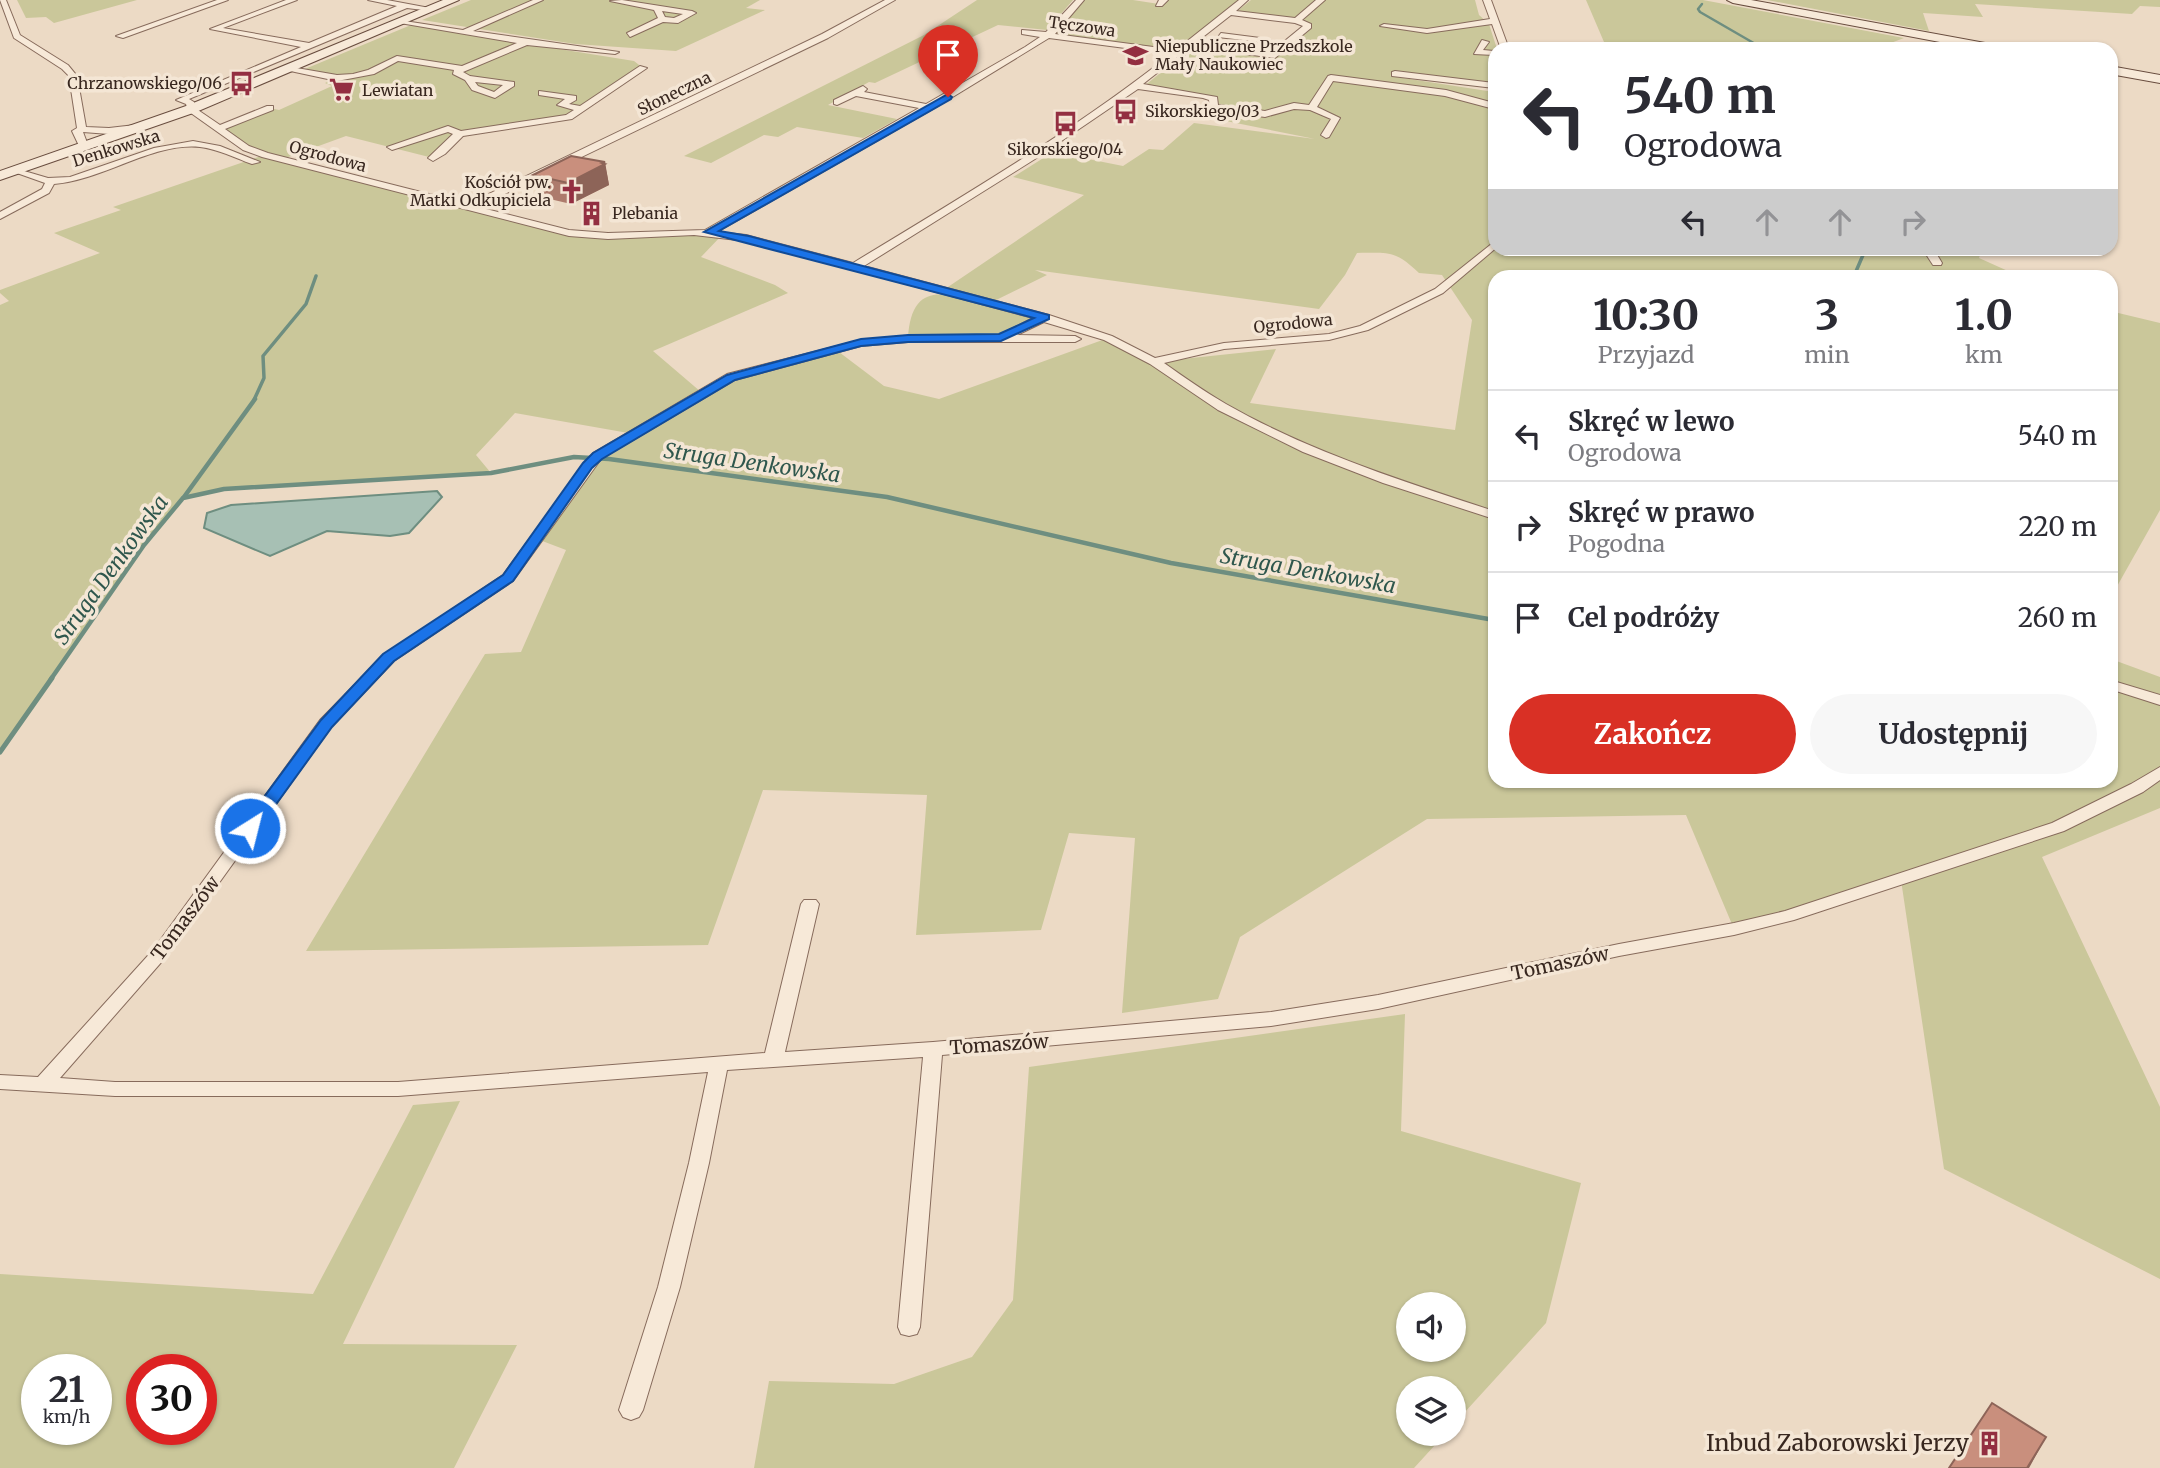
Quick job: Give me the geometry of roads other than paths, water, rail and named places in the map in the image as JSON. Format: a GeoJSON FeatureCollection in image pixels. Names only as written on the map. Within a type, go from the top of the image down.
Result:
{"type":"FeatureCollection","features":[{"type":"Feature","properties":{"kind":"street","name":"Denkowska"},"geometry":{"type":"LineString","coordinates":[[2,0],[18,36],[65,67],[73,76],[82,129]]}},
{"type":"Feature","properties":{"kind":"street"},"geometry":{"type":"LineString","coordinates":[[120,36],[223,0]]}},
{"type":"Feature","properties":{"kind":"street"},"geometry":{"type":"LineString","coordinates":[[293,0],[214,29],[332,49]]}},
{"type":"Feature","properties":{"kind":"street"},"geometry":{"type":"LineString","coordinates":[[372,0],[431,9]]}},
{"type":"Feature","properties":{"kind":"street"},"geometry":{"type":"LineString","coordinates":[[186,104],[285,69],[453,0]]}},
{"type":"Feature","properties":{"kind":"street"},"geometry":{"type":"LineString","coordinates":[[464,32],[539,0]]}},
{"type":"Feature","properties":{"kind":"street"},"geometry":{"type":"LineString","coordinates":[[617,0],[614,1],[692,13],[675,21],[662,19],[630,35]]}},
{"type":"Feature","properties":{"kind":"street","name":"Słoneczna"},"geometry":{"type":"LineString","coordinates":[[468,208],[803,47],[891,0]]}},
{"type":"Feature","properties":{"kind":"street"},"geometry":{"type":"LineString","coordinates":[[709,232],[930,107],[1048,35],[1080,0]]}},
{"type":"Feature","properties":{"kind":"street"},"geometry":{"type":"LineString","coordinates":[[856,267],[1032,157],[1136,86],[1244,0]]}},
{"type":"Feature","properties":{"kind":"street"},"geometry":{"type":"LineString","coordinates":[[1297,21],[1321,0]]}},
{"type":"Feature","properties":{"kind":"street"},"geometry":{"type":"LineString","coordinates":[[1487,0],[1503,42]]}},
{"type":"Feature","properties":{"kind":"street"},"geometry":{"type":"LineString","coordinates":[[1732,0],[1958,42]]}},
{"type":"Feature","properties":{"kind":"street"},"geometry":{"type":"LineString","coordinates":[[0,176],[146,125],[309,45],[407,5]]}},
{"type":"Feature","properties":{"kind":"street"},"geometry":{"type":"LineString","coordinates":[[657,8],[662,19]]}},
{"type":"Feature","properties":{"kind":"street"},"geometry":{"type":"LineString","coordinates":[[1191,42],[1272,56],[1308,26],[1297,21],[1228,12]]}},
{"type":"Feature","properties":{"kind":"street"},"geometry":{"type":"LineString","coordinates":[[1384,26],[1427,31],[1495,21]]}},
{"type":"Feature","properties":{"kind":"street"},"geometry":{"type":"LineString","coordinates":[[398,22],[525,42],[615,51]]}},
{"type":"Feature","properties":{"kind":"street"},"geometry":{"type":"LineString","coordinates":[[1208,44],[1229,27]]}},
{"type":"Feature","properties":{"kind":"street","name":"Tęczowa"},"geometry":{"type":"LineString","coordinates":[[1025,32],[1178,53]]}},
{"type":"Feature","properties":{"kind":"street"},"geometry":{"type":"LineString","coordinates":[[1221,35],[1268,41]]}},
{"type":"Feature","properties":{"kind":"street"},"geometry":{"type":"LineString","coordinates":[[285,69],[337,78],[353,77],[371,72],[397,58],[466,74],[525,42]]}},
{"type":"Feature","properties":{"kind":"street"},"geometry":{"type":"LineString","coordinates":[[1485,42],[1476,52],[1488,53]]}},
{"type":"Feature","properties":{"kind":"street"},"geometry":{"type":"LineString","coordinates":[[391,147],[448,130],[460,134],[561,119],[583,109],[643,68]]}},
{"type":"Feature","properties":{"kind":"street"},"geometry":{"type":"LineString","coordinates":[[1422,77],[1430,68]]}},
{"type":"Feature","properties":{"kind":"street"},"geometry":{"type":"LineString","coordinates":[[2118,71],[2160,79]]}},
{"type":"Feature","properties":{"kind":"street"},"geometry":{"type":"LineString","coordinates":[[1395,74],[1488,85]]}},
{"type":"Feature","properties":{"kind":"street"},"geometry":{"type":"LineString","coordinates":[[1312,108],[1331,78],[1446,93],[1488,104]]}},
{"type":"Feature","properties":{"kind":"street"},"geometry":{"type":"LineString","coordinates":[[837,102],[871,85]]}},
{"type":"Feature","properties":{"kind":"street"},"geometry":{"type":"LineString","coordinates":[[1136,86],[1204,96],[1214,99],[1213,107],[1233,111],[1265,114],[1294,106],[1312,108],[1336,118],[1326,135]]}},
{"type":"Feature","properties":{"kind":"street"},"geometry":{"type":"LineString","coordinates":[[542,93],[573,98],[561,105],[583,109]]}},
{"type":"Feature","properties":{"kind":"street"},"geometry":{"type":"LineString","coordinates":[[856,93],[930,107]]}},
{"type":"Feature","properties":{"kind":"street","name":"Ogrodowa"},"geometry":{"type":"LineString","coordinates":[[186,104],[246,148],[468,208],[586,235],[709,232],[723,234],[856,267]]}},
{"type":"Feature","properties":{"kind":"street"},"geometry":{"type":"LineString","coordinates":[[218,129],[270,108]]}},
{"type":"Feature","properties":{"kind":"street","name":"Denkowska"},"geometry":{"type":"LineString","coordinates":[[84,148],[77,131],[82,129],[109,131],[146,125]]}},
{"type":"Feature","properties":{"kind":"street","name":"Denkowska"},"geometry":{"type":"LineString","coordinates":[[82,129],[103,141]]}},
{"type":"Feature","properties":{"kind":"street"},"geometry":{"type":"LineString","coordinates":[[433,158],[443,153],[460,134]]}},
{"type":"Feature","properties":{"kind":"street","name":"Denkowska"},"geometry":{"type":"LineString","coordinates":[[17,170],[51,181],[98,171],[157,150],[193,144],[220,147],[252,162],[288,171],[312,168]]}},
{"type":"Feature","properties":{"kind":"street","name":"Denkowska"},"geometry":{"type":"LineString","coordinates":[[0,216],[46,191],[51,181]]}},
{"type":"Feature","properties":{"kind":"street","name":"Ogrodowa"},"geometry":{"type":"LineString","coordinates":[[1154,362],[1224,346],[1329,337],[1364,328],[1439,291],[1488,251]]}},
{"type":"Feature","properties":{"kind":"street"},"geometry":{"type":"LineString","coordinates":[[1932,256],[1937,263]]}},
{"type":"Feature","properties":{"kind":"street"},"geometry":{"type":"LineString","coordinates":[[856,267],[1045,317],[1108,338],[1154,362],[1222,407],[1307,449],[1388,480],[1488,513]]}},
{"type":"Feature","properties":{"kind":"street","name":"Tomaszów"},"geometry":{"type":"LineString","coordinates":[[44,1083],[159,954],[326,723],[389,658],[508,578],[592,461],[731,377],[861,343],[908,339],[1001,338],[1045,317]]}},
{"type":"Feature","properties":{"kind":"street"},"geometry":{"type":"LineString","coordinates":[[1001,338],[1075,340]]}},
{"type":"Feature","properties":{"kind":"street"},"geometry":{"type":"LineString","coordinates":[[2118,687],[2160,700]]}},
{"type":"Feature","properties":{"kind":"street","name":"Tomaszów"},"geometry":{"type":"LineString","coordinates":[[44,1083],[115,1089],[398,1089],[933,1049],[1271,1019],[1378,1003],[1788,916],[2058,827],[2137,788],[2160,772]]}},
{"type":"Feature","properties":{"kind":"street"},"geometry":{"type":"LineString","coordinates":[[773,1060],[810,904]]}},
{"type":"Feature","properties":{"kind":"street","name":"Tomaszów"},"geometry":{"type":"LineString","coordinates":[[909,1327],[933,1049]]}},
{"type":"Feature","properties":{"kind":"street"},"geometry":{"type":"LineString","coordinates":[[631,1410],[669,1287],[699,1163],[719,1063]]}},
{"type":"Feature","properties":{"kind":"street"},"geometry":{"type":"LineString","coordinates":[[0,1082],[44,1083]]}},
{"type":"Feature","properties":{"kind":"waterway","name":"Struga Denkowska"},"geometry":{"type":"LineString","coordinates":[[1702,4],[1698,9],[1700,12],[1752,42]]}},
{"type":"Feature","properties":{"kind":"waterway","name":"Struga Denkowska"},"geometry":{"type":"LineString","coordinates":[[1857,270],[1863,256]]}},
{"type":"Feature","properties":{"kind":"waterway"},"geometry":{"type":"LineString","coordinates":[[254,400],[264,378],[263,356],[306,304],[316,276]]}},
{"type":"Feature","properties":{"kind":"waterway"},"geometry":{"type":"LineString","coordinates":[[184,497],[255,399]]}},
{"type":"Feature","properties":{"kind":"waterway","name":"Struga Denkowska"},"geometry":{"type":"LineString","coordinates":[[51,679],[144,545],[183,498],[224,489],[491,473],[574,457],[609,459],[887,497],[1171,563],[1488,619]]}},
{"type":"Feature","properties":{"kind":"waterway","name":"Struga Denkowska"},"geometry":{"type":"LineString","coordinates":[[0,752],[52,678]]}},
{"type":"Feature","properties":{"kind":"place","name":"Niepubliczne Przedszkole Mały Naukowiec"},"geometry":{"type":"Point","coordinates":[1135,55]}},
{"type":"Feature","properties":{"kind":"place","name":"Chrzanowskiego/06"},"geometry":{"type":"Point","coordinates":[242,83]}},
{"type":"Feature","properties":{"kind":"place","name":"Lewiatan"},"geometry":{"type":"Point","coordinates":[342,90]}},
{"type":"Feature","properties":{"kind":"place","name":"Sikorskiego/03"},"geometry":{"type":"Point","coordinates":[1125,111]}},
{"type":"Feature","properties":{"kind":"place","name":"Sikorskiego/04"},"geometry":{"type":"Point","coordinates":[1065,123]}},
{"type":"Feature","properties":{"kind":"place","name":"Kościół pw. Matki Odkupiciela"},"geometry":{"type":"Point","coordinates":[571,191]}},
{"type":"Feature","properties":{"kind":"place","name":"Plebania"},"geometry":{"type":"Point","coordinates":[592,213]}},
{"type":"Feature","properties":{"kind":"place","name":"Inbud Zaborowski Jerzy"},"geometry":{"type":"Point","coordinates":[1989,1443]}}]}
